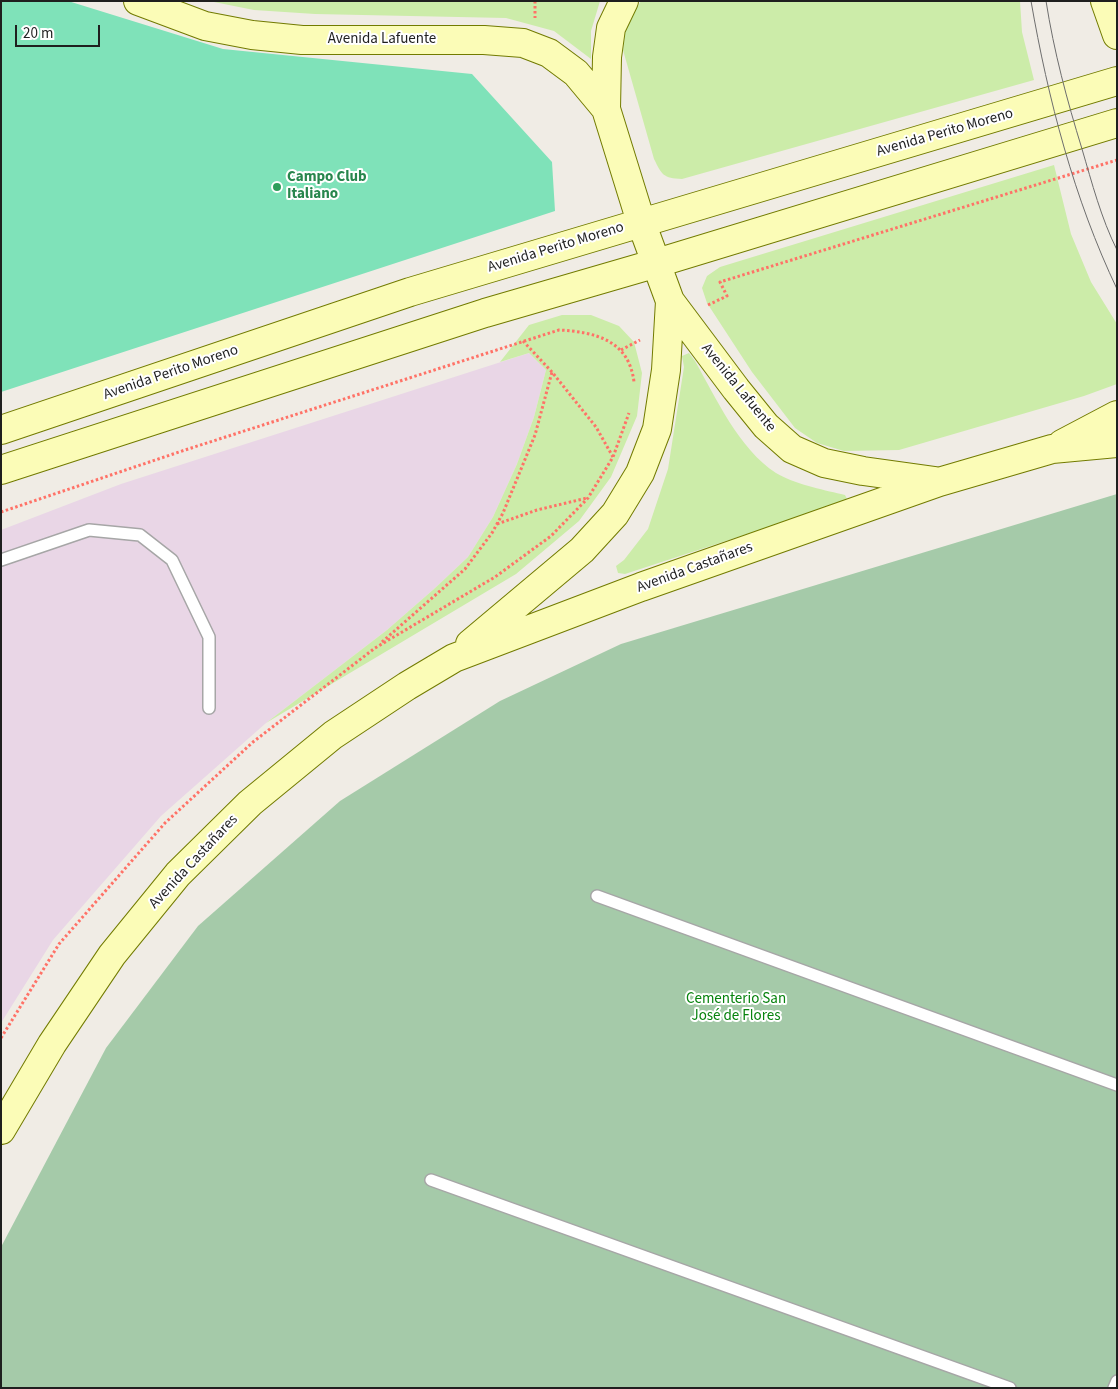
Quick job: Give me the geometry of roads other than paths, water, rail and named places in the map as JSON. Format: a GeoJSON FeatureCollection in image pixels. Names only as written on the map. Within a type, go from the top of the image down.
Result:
{"type":"FeatureCollection","features":[{"type":"Feature","properties":{"kind":"main road","name":"Avenida Lafuente"},"geometry":{"type":"LineString","coordinates":[[138,1],[205,26],[252,35],[302,40],[484,40],[523,43],[550,53],[576,73],[606,109]]}},
{"type":"Feature","properties":{"kind":"main road"},"geometry":{"type":"LineString","coordinates":[[624,1],[611,28],[607,57],[606,109],[641,222],[674,315]]}},
{"type":"Feature","properties":{"kind":"main road"},"geometry":{"type":"LineString","coordinates":[[1104,1],[1117,35]]}},
{"type":"Feature","properties":{"kind":"main road","name":"Avenida Perito Moreno"},"geometry":{"type":"LineString","coordinates":[[1,430],[410,292],[1117,81]]}},
{"type":"Feature","properties":{"kind":"main road"},"geometry":{"type":"LineString","coordinates":[[1,470],[485,313],[657,263],[1117,123]]}},
{"type":"Feature","properties":{"kind":"main road","name":"Avenida Lafuente"},"geometry":{"type":"LineString","coordinates":[[674,315],[766,426],[792,449],[824,463],[863,471],[939,482],[1052,449],[1117,443]]}},
{"type":"Feature","properties":{"kind":"main road","name":"Avenida Castañares"},"geometry":{"type":"LineString","coordinates":[[1,1130],[52,1044],[112,955],[178,874],[250,803],[333,735],[407,686],[454,658],[582,550],[615,514],[640,473],[657,429],[674,315]]}},
{"type":"Feature","properties":{"kind":"main road","name":"Avenida Lafuente"},"geometry":{"type":"LineString","coordinates":[[1052,449],[1117,415]]}},
{"type":"Feature","properties":{"kind":"main road","name":"Avenida Castañares"},"geometry":{"type":"LineString","coordinates":[[454,658],[641,587],[939,482]]}},
{"type":"Feature","properties":{"kind":"lane"},"geometry":{"type":"LineString","coordinates":[[1,560],[89,530],[140,535],[172,560],[209,637],[209,708]]}},
{"type":"Feature","properties":{"kind":"lane"},"geometry":{"type":"LineString","coordinates":[[597,896],[1117,1085]]}},
{"type":"Feature","properties":{"kind":"lane"},"geometry":{"type":"LineString","coordinates":[[431,1180],[1010,1388]]}},
{"type":"Feature","properties":{"kind":"lane"},"geometry":{"type":"LineString","coordinates":[[1114,1388],[1117,1381]]}},
{"type":"Feature","properties":{"kind":"tram line"},"geometry":{"type":"LineString","coordinates":[[1031,1],[1054,111],[1064,148],[1088,220],[1117,289]]}},
{"type":"Feature","properties":{"kind":"tram line"},"geometry":{"type":"LineString","coordinates":[[1046,1],[1057,57],[1071,112],[1097,200],[1117,250]]}},
{"type":"Feature","properties":{"kind":"place","name":"Campo Club Italiano"},"geometry":{"type":"Point","coordinates":[277,187]}},
{"type":"Feature","properties":{"kind":"park label","name":"Cementerio San José de Flores"},"geometry":{"type":"Point","coordinates":[736,1008]}}]}
